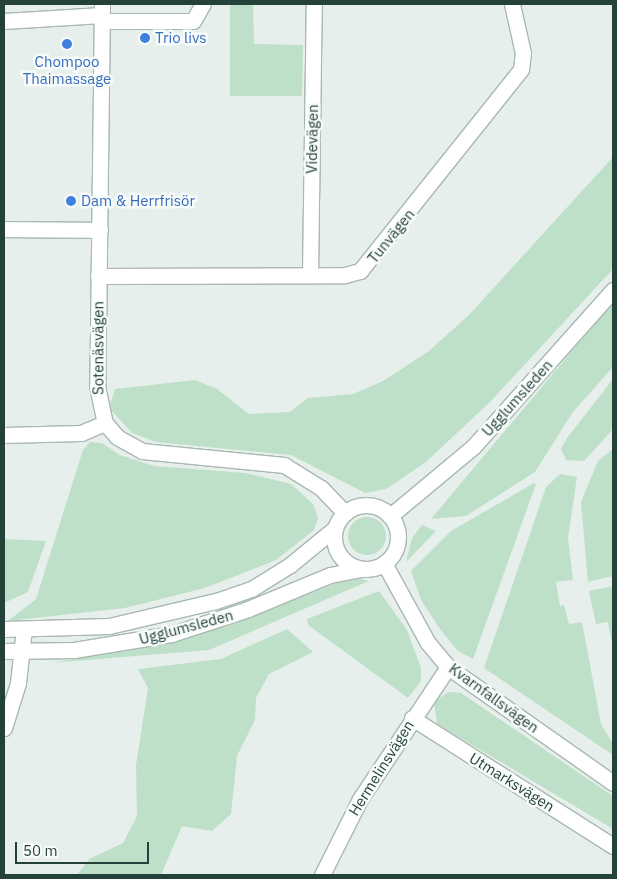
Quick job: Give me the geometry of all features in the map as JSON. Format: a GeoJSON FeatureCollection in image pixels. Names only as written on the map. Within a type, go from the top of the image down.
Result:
{"type":"FeatureCollection","features":[{"type":"Feature","properties":{"kind":"street"},"geometry":{"type":"LineString","coordinates":[[4,22],[102,13],[193,21],[203,4]]}},
{"type":"Feature","properties":{"kind":"street","name":"Videvägen"},"geometry":{"type":"LineString","coordinates":[[310,275],[314,4]]}},
{"type":"Feature","properties":{"kind":"street","name":"Tunvägen"},"geometry":{"type":"LineString","coordinates":[[98,276],[352,274],[370,264],[518,75],[523,54],[512,4]]}},
{"type":"Feature","properties":{"kind":"street","name":"Sotenäsvägen"},"geometry":{"type":"LineString","coordinates":[[102,13],[97,386],[105,422]]}},
{"type":"Feature","properties":{"kind":"street"},"geometry":{"type":"LineString","coordinates":[[4,229],[100,230]]}},
{"type":"Feature","properties":{"kind":"street","name":"Ugglumsleden"},"geometry":{"type":"LineString","coordinates":[[390,516],[474,446],[613,290]]}},
{"type":"Feature","properties":{"kind":"street"},"geometry":{"type":"LineString","coordinates":[[4,435],[81,433],[105,422],[117,437],[142,451],[284,465],[321,488],[345,513],[371,505],[390,516],[397,544],[384,564]]}},
{"type":"Feature","properties":{"kind":"street","name":"Ugglumsleden"},"geometry":{"type":"LineString","coordinates":[[4,629],[109,626],[216,601],[253,588],[290,565],[335,528],[345,513]]}},
{"type":"Feature","properties":{"kind":"street"},"geometry":{"type":"LineString","coordinates":[[335,528],[334,543],[341,558],[361,569]]}},
{"type":"Feature","properties":{"kind":"street","name":"Ugglumsleden"},"geometry":{"type":"LineString","coordinates":[[4,651],[74,650],[172,634],[248,609],[330,575],[384,564]]}},
{"type":"Feature","properties":{"kind":"street","name":"Kvarnfallsvägen"},"geometry":{"type":"LineString","coordinates":[[384,564],[428,642],[448,667],[613,783]]}},
{"type":"Feature","properties":{"kind":"street"},"geometry":{"type":"LineString","coordinates":[[4,728],[18,683],[24,629]]}},
{"type":"Feature","properties":{"kind":"street","name":"Hermelinsvägen"},"geometry":{"type":"LineString","coordinates":[[322,875],[360,799],[412,718],[448,667]]}},
{"type":"Feature","properties":{"kind":"street","name":"Utmarksvägen"},"geometry":{"type":"LineString","coordinates":[[412,718],[613,846]]}},
{"type":"Feature","properties":{"kind":"green space"},"geometry":{"type":"Polygon","coordinates":[[[230,4],[253,4],[254,44],[303,45],[302,96],[230,96],[230,4]]]}},
{"type":"Feature","properties":{"kind":"green space"},"geometry":{"type":"Polygon","coordinates":[[[613,157],[613,269],[490,402],[426,462],[386,489],[365,493],[291,455],[156,442],[132,433],[109,408],[115,389],[195,380],[217,389],[249,414],[290,412],[308,398],[353,394],[383,381],[429,351],[468,316],[613,157]]]}},
{"type":"Feature","properties":{"kind":"green space"},"geometry":{"type":"Polygon","coordinates":[[[613,302],[613,367],[573,412],[535,472],[466,516],[431,519],[613,302]]]}},
{"type":"Feature","properties":{"kind":"green space"},"geometry":{"type":"Polygon","coordinates":[[[613,379],[613,429],[584,461],[566,460],[561,449],[567,438],[613,379]]]}},
{"type":"Feature","properties":{"kind":"green space"},"geometry":{"type":"Polygon","coordinates":[[[90,442],[102,443],[120,455],[154,466],[246,473],[291,484],[313,504],[318,518],[314,530],[276,560],[205,588],[125,608],[8,621],[36,599],[83,450],[90,442]]]}},
{"type":"Feature","properties":{"kind":"green space"},"geometry":{"type":"Polygon","coordinates":[[[613,449],[613,576],[588,582],[581,502],[598,461],[613,449]]]}},
{"type":"Feature","properties":{"kind":"green space"},"geometry":{"type":"Polygon","coordinates":[[[560,474],[577,477],[568,538],[573,580],[556,582],[560,606],[564,605],[569,624],[582,622],[601,724],[613,744],[613,755],[484,668],[546,487],[560,474]]]}},
{"type":"Feature","properties":{"kind":"green space"},"geometry":{"type":"Polygon","coordinates":[[[534,483],[536,484],[473,659],[458,651],[440,629],[421,600],[411,571],[451,531],[534,483]]]}},
{"type":"Feature","properties":{"kind":"green space"},"geometry":{"type":"Polygon","coordinates":[[[367,517],[381,522],[386,536],[381,550],[367,555],[353,550],[348,536],[353,522],[367,517]]]}},
{"type":"Feature","properties":{"kind":"green space"},"geometry":{"type":"Polygon","coordinates":[[[422,525],[436,531],[406,562],[412,538],[422,525]]]}},
{"type":"Feature","properties":{"kind":"green space"},"geometry":{"type":"Polygon","coordinates":[[[4,539],[46,541],[28,592],[4,603],[4,539]]]}},
{"type":"Feature","properties":{"kind":"green space"},"geometry":{"type":"Polygon","coordinates":[[[352,577],[369,581],[209,650],[50,663],[160,645],[230,625],[352,577]]]}},
{"type":"Feature","properties":{"kind":"green space"},"geometry":{"type":"Polygon","coordinates":[[[613,586],[613,649],[608,622],[596,624],[589,591],[613,586]]]}},
{"type":"Feature","properties":{"kind":"green space"},"geometry":{"type":"Polygon","coordinates":[[[379,591],[407,630],[421,668],[421,681],[408,698],[308,625],[307,619],[379,591]]]}},
{"type":"Feature","properties":{"kind":"green space"},"geometry":{"type":"Polygon","coordinates":[[[287,629],[313,652],[269,674],[256,698],[255,720],[237,756],[231,814],[212,831],[182,826],[161,875],[77,875],[89,859],[123,843],[137,816],[136,765],[148,688],[138,669],[221,659],[287,629]]]}},
{"type":"Feature","properties":{"kind":"green space"},"geometry":{"type":"Polygon","coordinates":[[[449,692],[461,693],[613,796],[613,829],[437,724],[434,701],[449,692]]]}},
{"type":"Feature","properties":{"kind":"place","name":"Trio livs"},"geometry":{"type":"Point","coordinates":[145,38]}},
{"type":"Feature","properties":{"kind":"place","name":"Chompoo Thaimassage"},"geometry":{"type":"Point","coordinates":[67,44]}},
{"type":"Feature","properties":{"kind":"place","name":"Dam & Herrfrisör"},"geometry":{"type":"Point","coordinates":[71,201]}}]}
